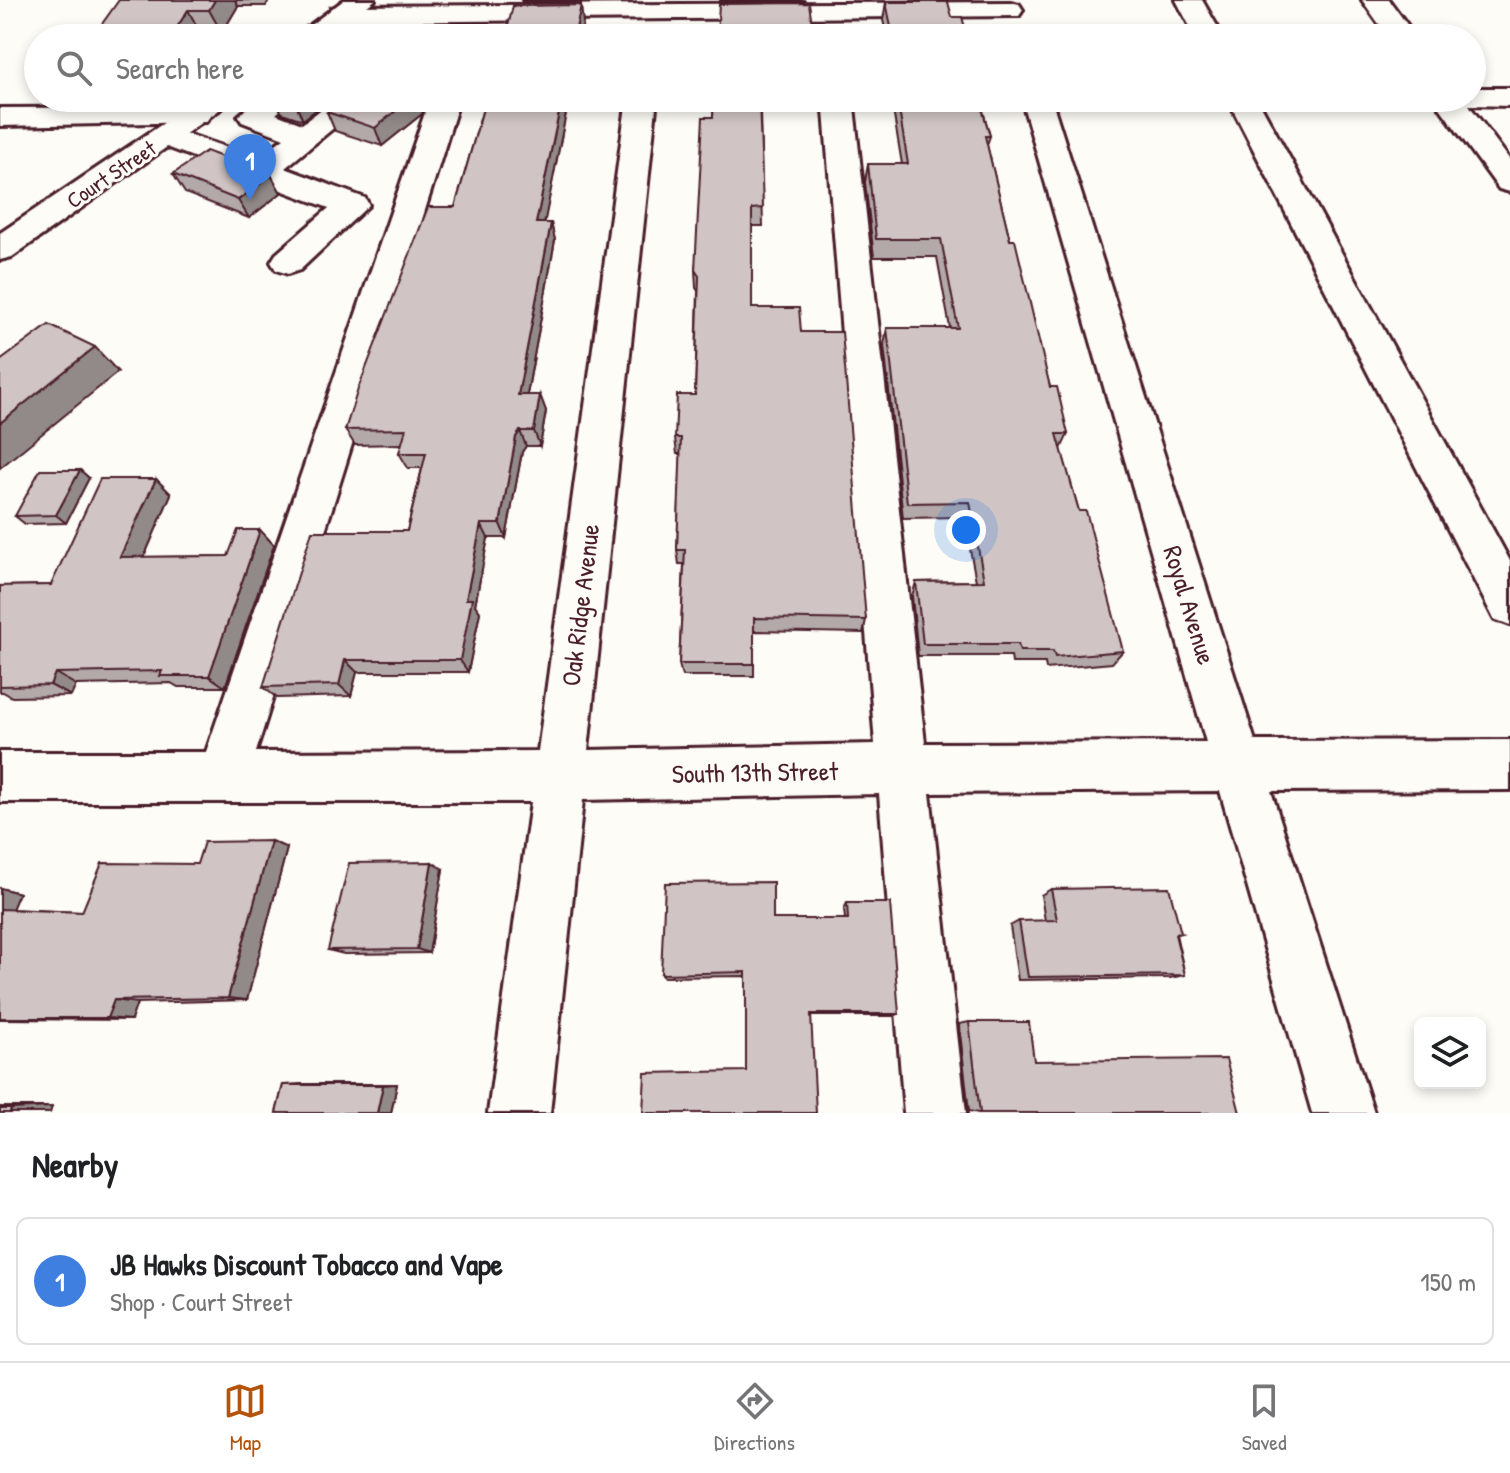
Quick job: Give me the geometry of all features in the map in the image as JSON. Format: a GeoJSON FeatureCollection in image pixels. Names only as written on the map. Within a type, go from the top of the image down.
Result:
{"type":"FeatureCollection","features":[{"type":"Feature","properties":{"kind":"street"},"geometry":{"type":"LineString","coordinates":[[1189,0],[1202,24]]}},
{"type":"Feature","properties":{"kind":"street"},"geometry":{"type":"LineString","coordinates":[[1375,0],[1393,24]]}},
{"type":"Feature","properties":{"kind":"street"},"geometry":{"type":"LineString","coordinates":[[690,24],[1008,5]]}},
{"type":"Feature","properties":{"kind":"street"},"geometry":{"type":"LineString","coordinates":[[327,24],[352,7],[426,24]]}},
{"type":"Feature","properties":{"kind":"street"},"geometry":{"type":"LineString","coordinates":[[1486,97],[1510,97]]}},
{"type":"Feature","properties":{"kind":"street"},"geometry":{"type":"LineString","coordinates":[[0,117],[104,112]]}},
{"type":"Feature","properties":{"kind":"street","name":"Court Street"},"geometry":{"type":"LineString","coordinates":[[0,249],[201,112]]}},
{"type":"Feature","properties":{"kind":"street"},"geometry":{"type":"LineString","coordinates":[[259,112],[253,116],[306,136]]}},
{"type":"Feature","properties":{"kind":"street"},"geometry":{"type":"LineString","coordinates":[[261,171],[337,112]]}},
{"type":"Feature","properties":{"kind":"street"},"geometry":{"type":"LineString","coordinates":[[222,779],[440,112]]}},
{"type":"Feature","properties":{"kind":"street","name":"Oak Ridge Avenue"},"geometry":{"type":"LineString","coordinates":[[519,1113],[640,112]]}},
{"type":"Feature","properties":{"kind":"street"},"geometry":{"type":"LineString","coordinates":[[839,112],[935,1113]]}},
{"type":"Feature","properties":{"kind":"street","name":"Royal Avenue"},"geometry":{"type":"LineString","coordinates":[[1040,112],[1343,1113]]}},
{"type":"Feature","properties":{"kind":"street"},"geometry":{"type":"LineString","coordinates":[[1249,112],[1510,605]]}},
{"type":"Feature","properties":{"kind":"street"},"geometry":{"type":"LineString","coordinates":[[1458,112],[1510,182]]}},
{"type":"Feature","properties":{"kind":"street"},"geometry":{"type":"LineString","coordinates":[[167,136],[353,205],[288,262]]}},
{"type":"Feature","properties":{"kind":"street","name":"South 13th Street"},"geometry":{"type":"LineString","coordinates":[[0,777],[222,779],[559,776],[902,768],[1239,769],[1510,765]]}},
{"type":"Feature","properties":{"kind":"building"},"geometry":{"type":"Polygon","coordinates":[[[119,0],[215,0],[209,10],[188,10],[179,24],[102,24],[119,0]]]}},
{"type":"Feature","properties":{"kind":"building"},"geometry":{"type":"Polygon","coordinates":[[[886,2],[948,2],[952,17],[962,17],[964,24],[890,24],[886,2]]]}},
{"type":"Feature","properties":{"kind":"building"},"geometry":{"type":"Polygon","coordinates":[[[809,3],[812,24],[718,24],[719,4],[809,3]]]}},
{"type":"Feature","properties":{"kind":"building"},"geometry":{"type":"Polygon","coordinates":[[[581,5],[577,24],[508,24],[513,6],[581,5]]]}},
{"type":"Feature","properties":{"kind":"building"},"geometry":{"type":"Polygon","coordinates":[[[327,112],[394,112],[375,128],[327,112]]]}},
{"type":"Feature","properties":{"kind":"building"},"geometry":{"type":"Polygon","coordinates":[[[482,112],[559,112],[536,223],[551,223],[518,395],[540,395],[534,431],[520,431],[516,437],[500,524],[481,524],[466,599],[472,599],[460,660],[345,660],[339,685],[263,687],[312,531],[407,531],[426,453],[399,453],[406,429],[345,430],[428,207],[455,207],[482,112]]]}},
{"type":"Feature","properties":{"kind":"building"},"geometry":{"type":"Polygon","coordinates":[[[713,112],[760,112],[763,208],[752,209],[752,308],[799,308],[801,332],[842,332],[866,620],[754,618],[754,664],[679,664],[685,550],[677,550],[681,438],[675,438],[677,395],[695,395],[699,276],[695,270],[703,117],[713,117],[713,112]]]}},
{"type":"Feature","properties":{"kind":"building"},"geometry":{"type":"Polygon","coordinates":[[[899,112],[983,112],[990,136],[985,136],[1010,240],[1015,240],[1050,387],[1057,387],[1068,434],[1057,434],[1079,511],[1086,511],[1123,651],[1055,657],[1053,651],[1020,651],[1018,644],[923,644],[916,582],[984,581],[970,502],[907,503],[887,328],[958,328],[941,239],[876,239],[868,164],[908,164],[899,112]]]}},
{"type":"Feature","properties":{"kind":"building"},"geometry":{"type":"Polygon","coordinates":[[[206,151],[271,175],[238,200],[173,174],[206,151]]]}},
{"type":"Feature","properties":{"kind":"building"},"geometry":{"type":"Polygon","coordinates":[[[49,325],[95,347],[0,423],[0,361],[49,325]]]}},
{"type":"Feature","properties":{"kind":"building"},"geometry":{"type":"Polygon","coordinates":[[[40,470],[80,470],[56,515],[15,516],[40,470]]]}},
{"type":"Feature","properties":{"kind":"building"},"geometry":{"type":"Polygon","coordinates":[[[100,479],[156,479],[120,557],[228,556],[238,530],[260,530],[209,676],[160,676],[162,671],[55,673],[50,685],[0,686],[0,586],[51,585],[100,479]]]}},
{"type":"Feature","properties":{"kind":"building"},"geometry":{"type":"Polygon","coordinates":[[[271,841],[228,998],[114,1000],[107,1018],[0,1018],[0,909],[82,912],[102,863],[197,864],[204,842],[271,841]]]}},
{"type":"Feature","properties":{"kind":"building"},"geometry":{"type":"Polygon","coordinates":[[[432,862],[417,949],[328,950],[349,863],[432,862]]]}},
{"type":"Feature","properties":{"kind":"building"},"geometry":{"type":"Polygon","coordinates":[[[773,882],[773,919],[848,919],[847,903],[890,903],[899,1014],[811,1014],[816,1113],[643,1113],[645,1073],[746,1071],[746,972],[661,974],[665,883],[773,882]]]}},
{"type":"Feature","properties":{"kind":"building"},"geometry":{"type":"Polygon","coordinates":[[[1169,887],[1181,933],[1175,934],[1185,975],[1028,977],[1019,921],[1057,920],[1051,889],[1169,887]]]}},
{"type":"Feature","properties":{"kind":"building"},"geometry":{"type":"Polygon","coordinates":[[[969,1022],[1029,1022],[1034,1061],[1226,1059],[1240,1113],[980,1113],[969,1022]]]}},
{"type":"Feature","properties":{"kind":"building"},"geometry":{"type":"Polygon","coordinates":[[[283,1085],[383,1085],[377,1113],[276,1113],[283,1085]]]}},
{"type":"Feature","properties":{"kind":"building"},"geometry":{"type":"Polygon","coordinates":[[[0,1109],[11,1109],[10,1113],[0,1113],[0,1109]]]}},
{"type":"Feature","properties":{"kind":"place","name":"JB Hawks Discount Tobacco and Vape"},"geometry":{"type":"Point","coordinates":[250,200]}}]}
